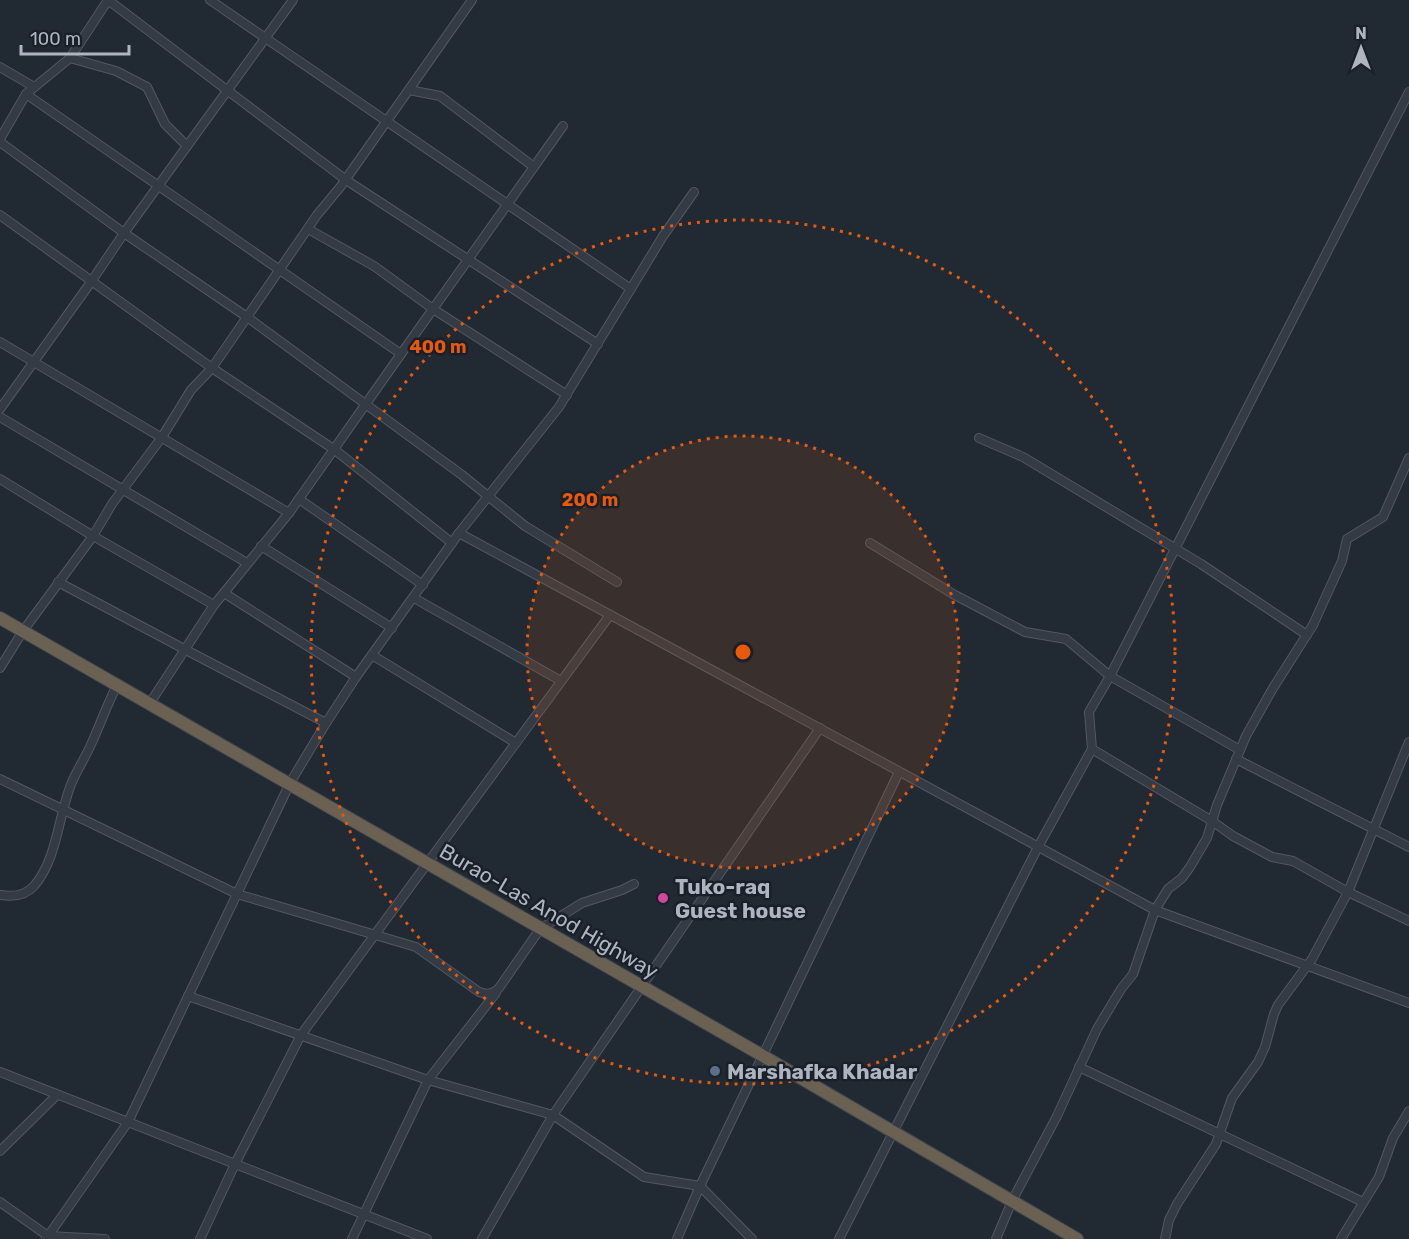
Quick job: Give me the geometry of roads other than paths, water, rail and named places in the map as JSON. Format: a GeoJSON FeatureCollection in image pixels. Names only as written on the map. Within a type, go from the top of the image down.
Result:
{"type":"FeatureCollection","features":[{"type":"Feature","properties":{"kind":"highway","name":"Burao-Las Anod Highway"},"geometry":{"type":"LineString","coordinates":[[0,618],[290,783],[1077,1239]]}},
{"type":"Feature","properties":{"kind":"street"},"geometry":{"type":"LineString","coordinates":[[598,344],[346,180],[108,0],[70,58],[26,94],[0,141],[124,233],[247,317],[525,526],[618,582]]}},
{"type":"Feature","properties":{"kind":"street"},"geometry":{"type":"LineString","coordinates":[[210,0],[631,289]]}},
{"type":"Feature","properties":{"kind":"street"},"geometry":{"type":"LineString","coordinates":[[0,409],[158,185],[293,0]]}},
{"type":"Feature","properties":{"kind":"street"},"geometry":{"type":"LineString","coordinates":[[0,668],[23,631],[162,437],[191,390],[212,368],[308,229],[346,180],[472,0]]}},
{"type":"Feature","properties":{"kind":"street"},"geometry":{"type":"LineString","coordinates":[[70,58],[116,71],[147,87],[165,124],[187,146]]}},
{"type":"Feature","properties":{"kind":"street"},"geometry":{"type":"LineString","coordinates":[[0,67],[34,87]]}},
{"type":"Feature","properties":{"kind":"street"},"geometry":{"type":"LineString","coordinates":[[409,90],[440,96],[534,167]]}},
{"type":"Feature","properties":{"kind":"street"},"geometry":{"type":"LineString","coordinates":[[839,1239],[1038,846],[1092,749],[1089,712],[1110,676],[1409,92]]}},
{"type":"Feature","properties":{"kind":"street"},"geometry":{"type":"LineString","coordinates":[[26,94],[402,354]]}},
{"type":"Feature","properties":{"kind":"street"},"geometry":{"type":"LineString","coordinates":[[150,703],[214,605],[289,513],[335,450],[563,126]]}},
{"type":"Feature","properties":{"kind":"street"},"geometry":{"type":"LineString","coordinates":[[47,1237],[128,1122],[290,783],[327,723],[356,677],[459,533],[559,407],[663,237],[694,192]]}},
{"type":"Feature","properties":{"kind":"street"},"geometry":{"type":"LineString","coordinates":[[0,215],[212,368],[335,450],[452,543]]}},
{"type":"Feature","properties":{"kind":"street"},"geometry":{"type":"LineString","coordinates":[[308,229],[374,266],[433,309],[567,395]]}},
{"type":"Feature","properties":{"kind":"street"},"geometry":{"type":"LineString","coordinates":[[0,342],[289,513]]}},
{"type":"Feature","properties":{"kind":"street"},"geometry":{"type":"LineString","coordinates":[[0,417],[248,563]]}},
{"type":"Feature","properties":{"kind":"street"},"geometry":{"type":"LineString","coordinates":[[979,438],[1023,457],[1257,600],[1307,634]]}},
{"type":"Feature","properties":{"kind":"street"},"geometry":{"type":"LineString","coordinates":[[996,1239],[1012,1201],[1057,1116],[1097,1029],[1121,988],[1133,974],[1155,910],[1168,889],[1182,878],[1190,867],[1207,838],[1238,754],[1273,688],[1313,625],[1342,561],[1347,539],[1383,517],[1409,458]]}},
{"type":"Feature","properties":{"kind":"street"},"geometry":{"type":"LineString","coordinates":[[0,479],[93,536],[214,605]]}},
{"type":"Feature","properties":{"kind":"street"},"geometry":{"type":"LineString","coordinates":[[299,499],[423,585]]}},
{"type":"Feature","properties":{"kind":"street"},"geometry":{"type":"LineString","coordinates":[[459,533],[1155,910],[1409,1003]]}},
{"type":"Feature","properties":{"kind":"street"},"geometry":{"type":"LineString","coordinates":[[870,543],[953,594],[1025,632],[1066,639],[1110,676],[1238,754],[1409,847]]}},
{"type":"Feature","properties":{"kind":"street"},"geometry":{"type":"LineString","coordinates":[[261,546],[393,628]]}},
{"type":"Feature","properties":{"kind":"street"},"geometry":{"type":"LineString","coordinates":[[58,582],[327,723]]}},
{"type":"Feature","properties":{"kind":"street"},"geometry":{"type":"LineString","coordinates":[[224,593],[356,677]]}},
{"type":"Feature","properties":{"kind":"street"},"geometry":{"type":"LineString","coordinates":[[414,598],[561,681]]}},
{"type":"Feature","properties":{"kind":"street"},"geometry":{"type":"LineString","coordinates":[[200,1239],[235,1164],[301,1035],[610,615]]}},
{"type":"Feature","properties":{"kind":"street"},"geometry":{"type":"LineString","coordinates":[[372,655],[516,743]]}},
{"type":"Feature","properties":{"kind":"street"},"geometry":{"type":"LineString","coordinates":[[0,895],[19,896],[27,892],[42,875],[72,781],[93,742],[117,685]]}},
{"type":"Feature","properties":{"kind":"street"},"geometry":{"type":"LineString","coordinates":[[482,1239],[553,1115],[820,728]]}},
{"type":"Feature","properties":{"kind":"street"},"geometry":{"type":"LineString","coordinates":[[1165,1239],[1177,1204],[1216,1144],[1232,1098],[1258,1062],[1278,1005],[1307,966],[1348,892],[1409,742]]}},
{"type":"Feature","properties":{"kind":"street"},"geometry":{"type":"LineString","coordinates":[[1092,749],[1233,836],[1272,857],[1293,861],[1348,892],[1409,921]]}},
{"type":"Feature","properties":{"kind":"street"},"geometry":{"type":"LineString","coordinates":[[677,1239],[700,1186],[899,772]]}},
{"type":"Feature","properties":{"kind":"street"},"geometry":{"type":"LineString","coordinates":[[0,779],[237,894],[416,947],[479,992],[489,994],[500,988]]}},
{"type":"Feature","properties":{"kind":"street"},"geometry":{"type":"LineString","coordinates":[[351,1239],[428,1080],[500,988],[540,929],[582,903],[634,884]]}},
{"type":"Feature","properties":{"kind":"street"},"geometry":{"type":"LineString","coordinates":[[188,996],[428,1080],[553,1115],[644,1177],[700,1186],[752,1239]]}},
{"type":"Feature","properties":{"kind":"street"},"geometry":{"type":"LineString","coordinates":[[1079,1067],[1364,1202]]}},
{"type":"Feature","properties":{"kind":"street"},"geometry":{"type":"LineString","coordinates":[[0,1072],[427,1239]]}},
{"type":"Feature","properties":{"kind":"street"},"geometry":{"type":"LineString","coordinates":[[0,1151],[57,1095]]}},
{"type":"Feature","properties":{"kind":"street"},"geometry":{"type":"LineString","coordinates":[[1341,1239],[1379,1177],[1393,1138],[1409,1111]]}},
{"type":"Feature","properties":{"kind":"street"},"geometry":{"type":"LineString","coordinates":[[0,1202],[47,1237],[105,1239]]}},
{"type":"Feature","properties":{"kind":"place","name":"Tuko-raq Guest house"},"geometry":{"type":"Point","coordinates":[663,898]}},
{"type":"Feature","properties":{"kind":"place","name":"Marshafka Khadar"},"geometry":{"type":"Point","coordinates":[715,1071]}}]}
